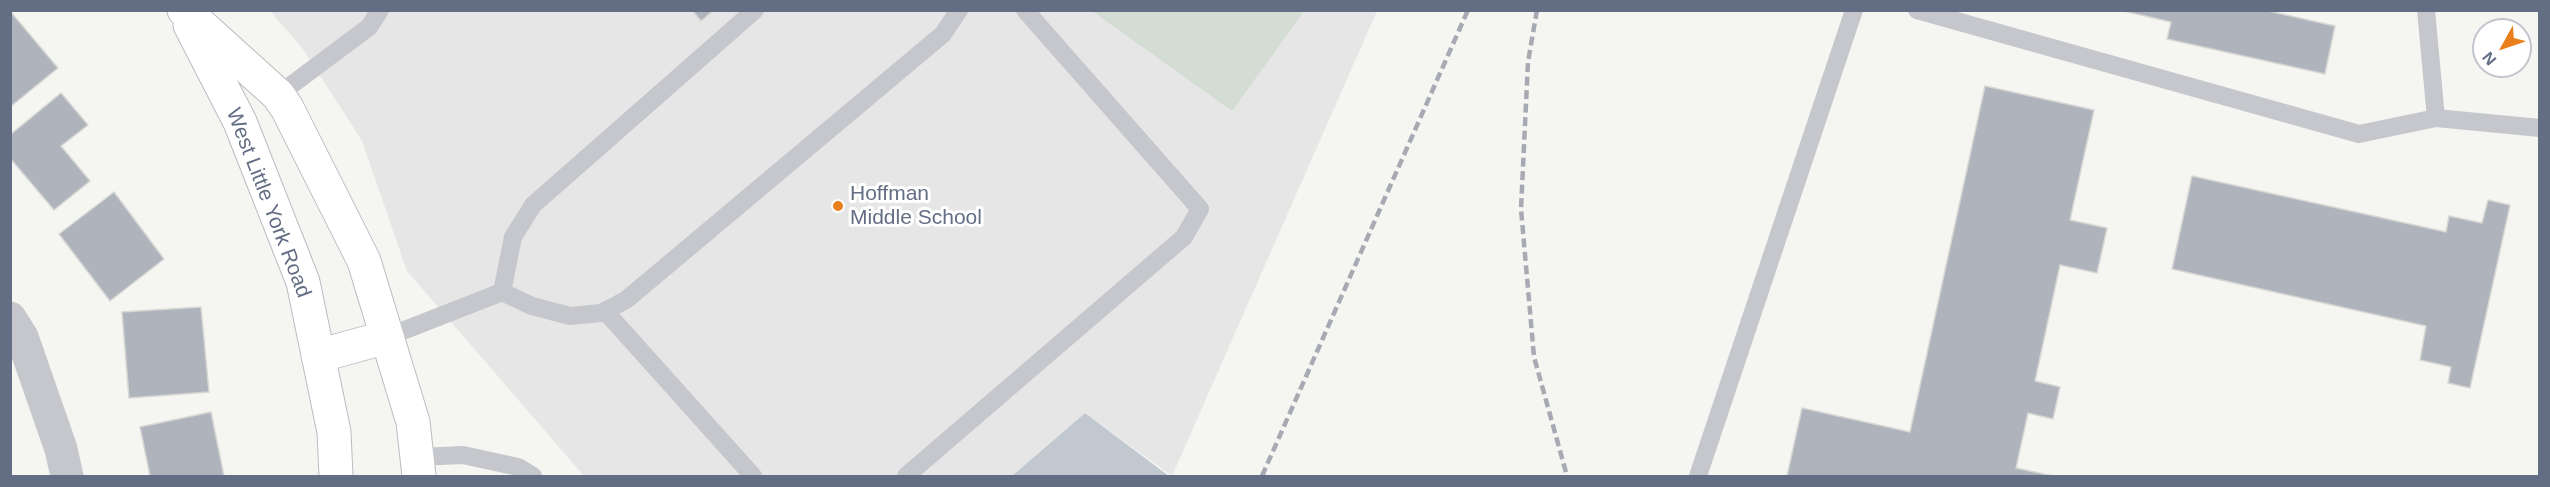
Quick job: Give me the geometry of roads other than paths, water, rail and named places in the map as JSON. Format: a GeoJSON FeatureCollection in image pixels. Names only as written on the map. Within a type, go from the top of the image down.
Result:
{"type":"FeatureCollection","features":[{"type":"Feature","properties":{"kind":"street","name":"West Little York Road"},"geometry":{"type":"LineString","coordinates":[[183,10],[278,95],[287,108],[364,261],[413,422],[418,467]]}},
{"type":"Feature","properties":{"kind":"street","name":"West Little York Road"},"geometry":{"type":"LineString","coordinates":[[183,10],[240,122],[303,282],[334,432],[336,477]]}},
{"type":"Feature","properties":{"kind":"street"},"geometry":{"type":"LineString","coordinates":[[240,122],[278,95]]}},
{"type":"Feature","properties":{"kind":"street"},"geometry":{"type":"LineString","coordinates":[[10,318],[22,337],[61,449],[67,477]]}},
{"type":"Feature","properties":{"kind":"street"},"geometry":{"type":"LineString","coordinates":[[318,356],[387,337]]}},
{"type":"Feature","properties":{"kind":"lane"},"geometry":{"type":"LineString","coordinates":[[278,95],[369,27],[380,10]]}},
{"type":"Feature","properties":{"kind":"lane"},"geometry":{"type":"LineString","coordinates":[[502,292],[513,237],[533,205],[755,10]]}},
{"type":"Feature","properties":{"kind":"lane"},"geometry":{"type":"LineString","coordinates":[[387,337],[502,292],[532,306],[570,316],[601,313],[626,300],[943,34],[959,10]]}},
{"type":"Feature","properties":{"kind":"lane"},"geometry":{"type":"LineString","coordinates":[[906,477],[1184,237],[1200,209],[1025,10]]}},
{"type":"Feature","properties":{"kind":"lane"},"geometry":{"type":"LineString","coordinates":[[1698,477],[1854,10]]}},
{"type":"Feature","properties":{"kind":"lane"},"geometry":{"type":"LineString","coordinates":[[1917,10],[2359,134],[2436,118],[2540,128]]}},
{"type":"Feature","properties":{"kind":"lane"},"geometry":{"type":"LineString","coordinates":[[2426,10],[2436,118]]}},
{"type":"Feature","properties":{"kind":"lane"},"geometry":{"type":"LineString","coordinates":[[605,311],[753,477]]}},
{"type":"Feature","properties":{"kind":"lane"},"geometry":{"type":"LineString","coordinates":[[418,467],[463,455],[518,467],[533,477]]}},
{"type":"Feature","properties":{"kind":"railway"},"geometry":{"type":"LineString","coordinates":[[1262,476],[1468,10]]}},
{"type":"Feature","properties":{"kind":"railway"},"geometry":{"type":"LineString","coordinates":[[1537,10],[1528,62],[1521,209],[1534,357],[1567,476]]}},
{"type":"Feature","properties":{"kind":"place","name":"Hoffman Middle School"},"geometry":{"type":"Point","coordinates":[838,206]}}]}
